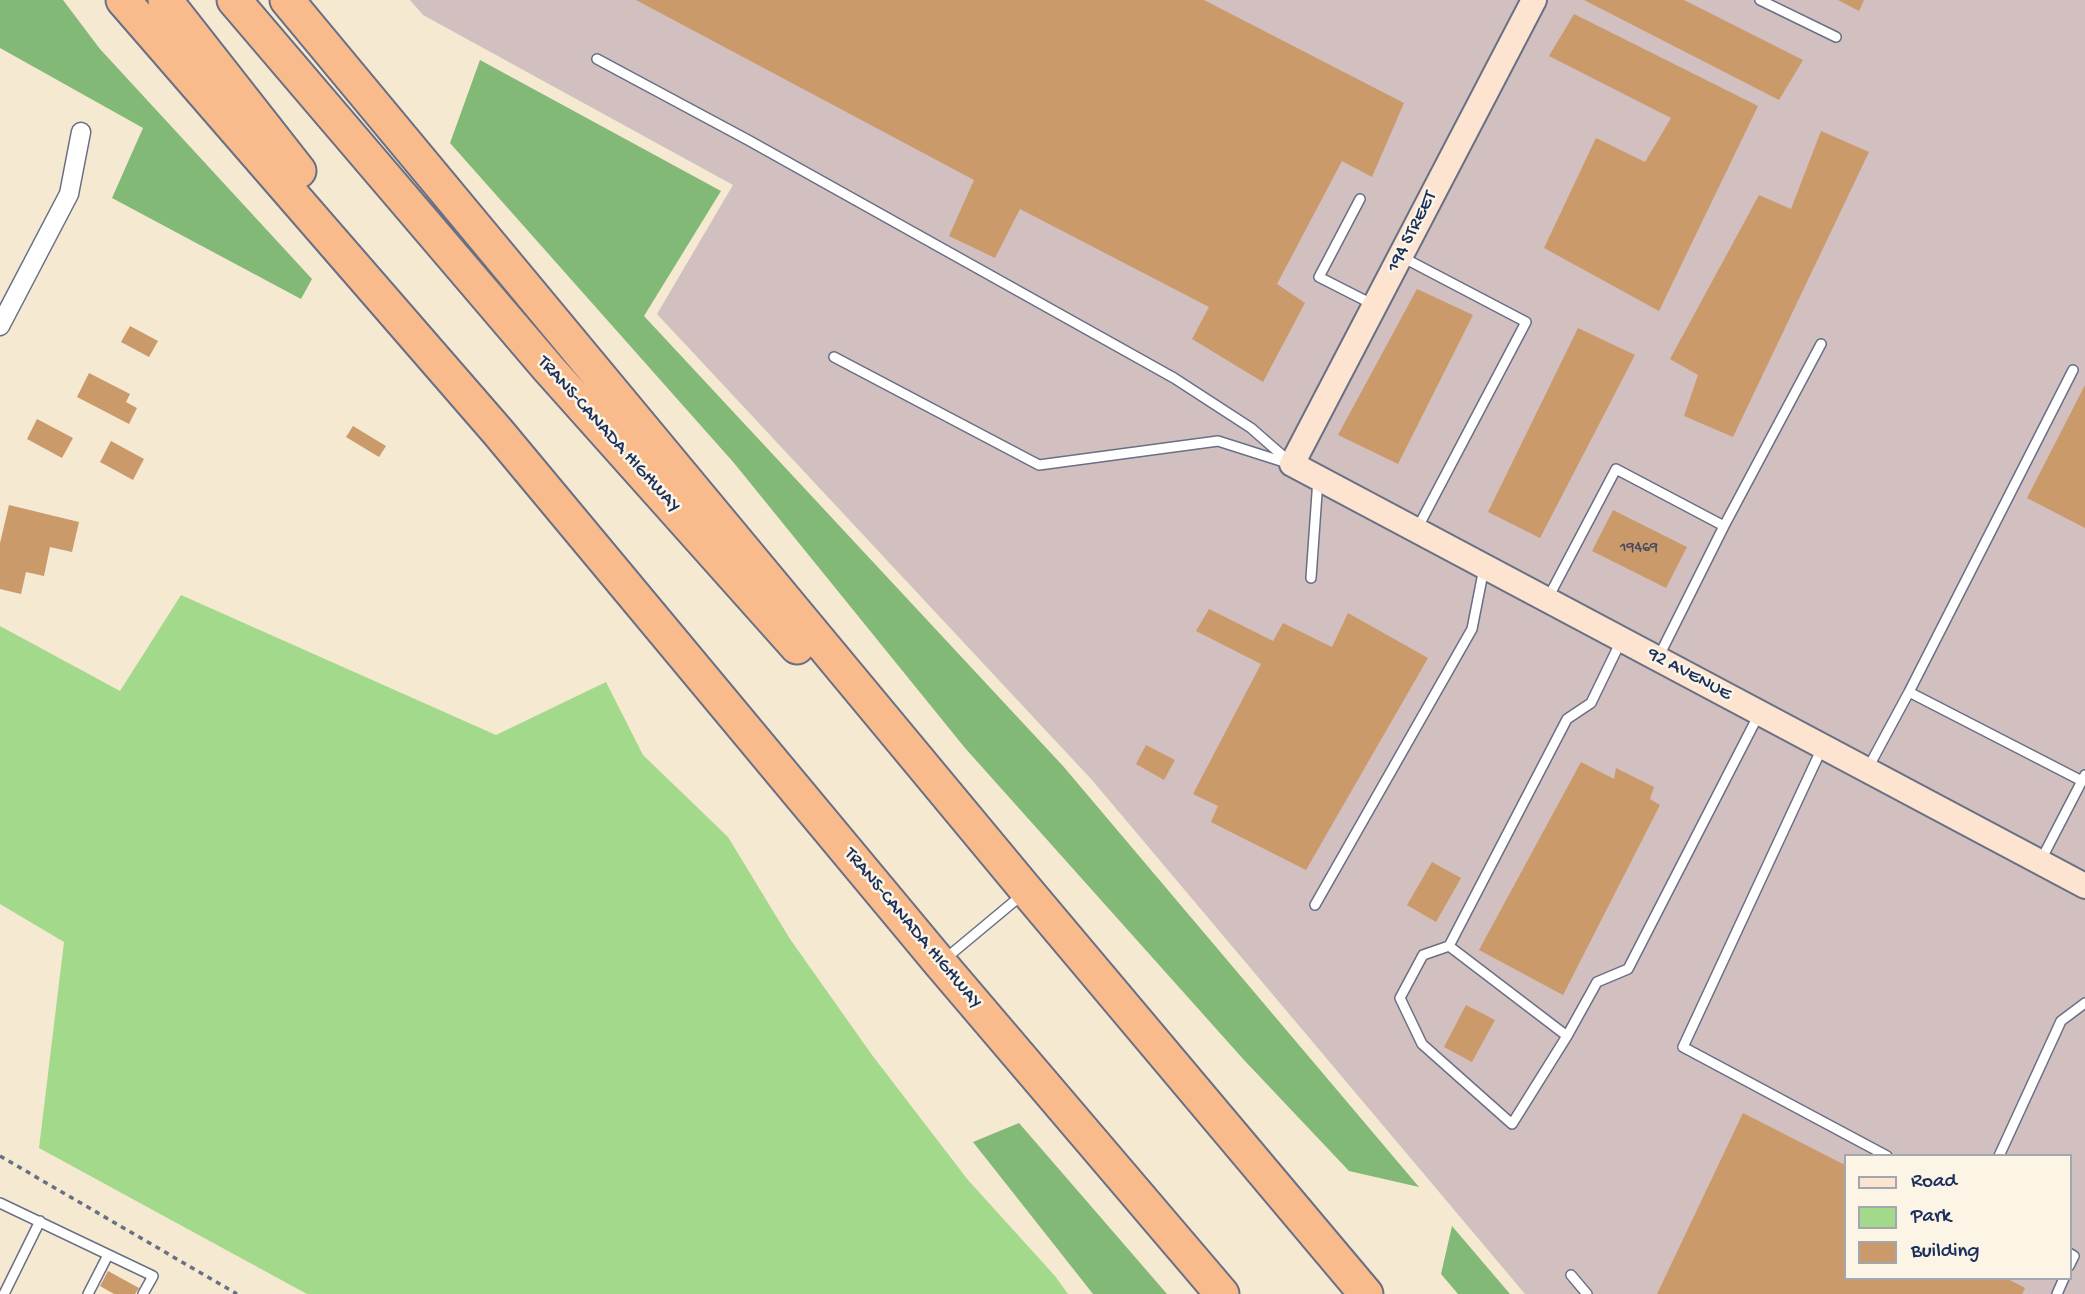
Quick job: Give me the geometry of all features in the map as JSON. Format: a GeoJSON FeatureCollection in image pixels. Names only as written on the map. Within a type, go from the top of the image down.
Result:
{"type":"FeatureCollection","features":[{"type":"Feature","properties":{"kind":"highway","name":"TRANS-CANADA HIGHWAY"},"geometry":{"type":"LineString","coordinates":[[123,0],[498,432],[940,963],[1222,1294]]}},
{"type":"Feature","properties":{"kind":"highway","name":"TRANS-CANADA HIGHWAY"},"geometry":{"type":"LineString","coordinates":[[165,0],[232,83],[498,432]]}},
{"type":"Feature","properties":{"kind":"highway","name":"TRANS-CANADA HIGHWAY"},"geometry":{"type":"LineString","coordinates":[[234,0],[548,368],[822,675],[998,855]]}},
{"type":"Feature","properties":{"kind":"highway","name":"TRANS-CANADA HIGHWAY"},"geometry":{"type":"LineString","coordinates":[[287,0],[1027,891],[1366,1294]]}},
{"type":"Feature","properties":{"kind":"street","name":"194 STREET"},"geometry":{"type":"LineString","coordinates":[[1292,464],[1534,0]]}},
{"type":"Feature","properties":{"kind":"street"},"geometry":{"type":"LineString","coordinates":[[0,326],[69,194],[81,132]]}},
{"type":"Feature","properties":{"kind":"street","name":"92 AVENUE"},"geometry":{"type":"LineString","coordinates":[[1292,464],[2085,886]]}},
{"type":"Feature","properties":{"kind":"lane"},"geometry":{"type":"LineString","coordinates":[[1760,0],[1836,37]]}},
{"type":"Feature","properties":{"kind":"lane"},"geometry":{"type":"LineString","coordinates":[[597,60],[748,140],[1174,378],[1251,428],[1292,464]]}},
{"type":"Feature","properties":{"kind":"lane"},"geometry":{"type":"LineString","coordinates":[[1360,199],[1319,277],[1375,306]]}},
{"type":"Feature","properties":{"kind":"lane"},"geometry":{"type":"LineString","coordinates":[[1401,256],[1526,322],[1417,530]]}},
{"type":"Feature","properties":{"kind":"lane"},"geometry":{"type":"LineString","coordinates":[[1657,659],[1821,344]]}},
{"type":"Feature","properties":{"kind":"lane"},"geometry":{"type":"LineString","coordinates":[[834,358],[1039,465],[1218,441],[1292,464]]}},
{"type":"Feature","properties":{"kind":"lane"},"geometry":{"type":"LineString","coordinates":[[1867,770],[2073,370]]}},
{"type":"Feature","properties":{"kind":"lane"},"geometry":{"type":"LineString","coordinates":[[1548,600],[1616,469],[1724,526]]}},
{"type":"Feature","properties":{"kind":"lane"},"geometry":{"type":"LineString","coordinates":[[1311,578],[1318,478]]}},
{"type":"Feature","properties":{"kind":"lane"},"geometry":{"type":"LineString","coordinates":[[1315,905],[1472,629],[1485,566]]}},
{"type":"Feature","properties":{"kind":"lane"},"geometry":{"type":"LineString","coordinates":[[1622,639],[1591,703],[1567,719],[1449,946],[1423,955],[1400,998],[1422,1044],[1512,1124],[1597,982],[1628,969],[1759,713]]}},
{"type":"Feature","properties":{"kind":"lane"},"geometry":{"type":"LineString","coordinates":[[1909,692],[2083,778],[2040,862]]}},
{"type":"Feature","properties":{"kind":"lane"},"geometry":{"type":"LineString","coordinates":[[1823,747],[1683,1047],[1883,1154]]}},
{"type":"Feature","properties":{"kind":"lane"},"geometry":{"type":"LineString","coordinates":[[940,963],[1027,891]]}},
{"type":"Feature","properties":{"kind":"lane"},"geometry":{"type":"LineString","coordinates":[[1449,946],[1567,1036]]}},
{"type":"Feature","properties":{"kind":"lane"},"geometry":{"type":"LineString","coordinates":[[2000,1154],[2061,1021],[2085,1003]]}},
{"type":"Feature","properties":{"kind":"lane"},"geometry":{"type":"LineString","coordinates":[[0,1203],[153,1276],[143,1294]]}},
{"type":"Feature","properties":{"kind":"lane"},"geometry":{"type":"LineString","coordinates":[[4,1294],[40,1221]]}},
{"type":"Feature","properties":{"kind":"lane"},"geometry":{"type":"LineString","coordinates":[[88,1294],[108,1255]]}},
{"type":"Feature","properties":{"kind":"lane"},"geometry":{"type":"LineString","coordinates":[[1571,1275],[1587,1294]]}},
{"type":"Feature","properties":{"kind":"path"},"geometry":{"type":"LineString","coordinates":[[0,1156],[237,1294]]}},
{"type":"Feature","properties":{"kind":"shaded area"},"geometry":{"type":"Polygon","coordinates":[[[410,0],[2085,0],[2085,1294],[1525,1294],[1092,780],[657,314],[733,185],[423,15],[410,0]]]}},
{"type":"Feature","properties":{"kind":"green space"},"geometry":{"type":"Polygon","coordinates":[[[0,0],[63,0],[100,49],[312,279],[301,299],[112,198],[143,128],[0,48],[0,0]]]}},
{"type":"Feature","properties":{"kind":"green space"},"geometry":{"type":"Polygon","coordinates":[[[480,60],[721,191],[644,316],[1063,766],[1419,1187],[1349,1171],[1244,1060],[965,748],[734,463],[450,143],[480,60]]]}},
{"type":"Feature","properties":{"kind":"green space"},"geometry":{"type":"Polygon","coordinates":[[[181,595],[496,735],[606,682],[643,755],[728,837],[790,939],[872,1055],[968,1180],[1068,1294],[307,1294],[39,1148],[64,942],[0,904],[0,626],[120,691],[181,595]]]}},
{"type":"Feature","properties":{"kind":"green space"},"geometry":{"type":"Polygon","coordinates":[[[1019,1123],[1167,1294],[1093,1294],[973,1142],[1019,1123]]]}},
{"type":"Feature","properties":{"kind":"green space"},"geometry":{"type":"Polygon","coordinates":[[[1452,1226],[1510,1294],[1458,1294],[1441,1274],[1452,1226]]]}},
{"type":"Feature","properties":{"kind":"building"},"geometry":{"type":"Polygon","coordinates":[[[636,0],[1204,0],[1404,103],[1372,177],[1342,161],[1277,284],[1305,303],[1263,382],[1192,339],[1209,307],[1020,209],[995,258],[949,236],[974,180],[636,0]]]}},
{"type":"Feature","properties":{"kind":"building"},"geometry":{"type":"Polygon","coordinates":[[[1584,0],[1684,0],[1803,60],[1779,100],[1584,0]]]}},
{"type":"Feature","properties":{"kind":"building"},"geometry":{"type":"Polygon","coordinates":[[[1838,0],[1864,0],[1859,11],[1838,0]]]}},
{"type":"Feature","properties":{"kind":"building"},"geometry":{"type":"Polygon","coordinates":[[[1574,14],[1758,106],[1659,311],[1544,248],[1596,138],[1645,162],[1671,118],[1549,56],[1574,14]]]}},
{"type":"Feature","properties":{"kind":"building"},"geometry":{"type":"Polygon","coordinates":[[[1821,131],[1869,152],[1733,437],[1684,416],[1698,375],[1670,359],[1759,195],[1791,209],[1821,131]]]}},
{"type":"Feature","properties":{"kind":"building"},"geometry":{"type":"Polygon","coordinates":[[[1417,289],[1473,315],[1398,464],[1338,435],[1417,289]]]}},
{"type":"Feature","properties":{"kind":"building"},"geometry":{"type":"Polygon","coordinates":[[[130,326],[158,341],[149,357],[121,342],[130,326]]]}},
{"type":"Feature","properties":{"kind":"building"},"geometry":{"type":"Polygon","coordinates":[[[1578,328],[1635,355],[1540,538],[1488,512],[1578,328]]]}},
{"type":"Feature","properties":{"kind":"building"},"geometry":{"type":"Polygon","coordinates":[[[89,373],[130,394],[126,402],[137,408],[129,424],[77,397],[89,373]]]}},
{"type":"Feature","properties":{"kind":"building"},"geometry":{"type":"Polygon","coordinates":[[[2085,385],[2085,528],[2027,498],[2085,385]]]}},
{"type":"Feature","properties":{"kind":"building"},"geometry":{"type":"Polygon","coordinates":[[[37,419],[73,438],[62,458],[27,439],[37,419]]]}},
{"type":"Feature","properties":{"kind":"building"},"geometry":{"type":"Polygon","coordinates":[[[353,426],[386,446],[379,457],[346,437],[353,426]]]}},
{"type":"Feature","properties":{"kind":"building"},"geometry":{"type":"Polygon","coordinates":[[[111,441],[144,459],[133,480],[100,462],[111,441]]]}},
{"type":"Feature","properties":{"kind":"building"},"geometry":{"type":"Polygon","coordinates":[[[9,505],[79,522],[72,552],[50,547],[44,576],[26,572],[21,594],[0,589],[0,543],[9,505]]]}},
{"type":"Feature","properties":{"kind":"building"},"geometry":{"type":"Polygon","coordinates":[[[1613,510],[1687,547],[1666,588],[1592,551],[1613,510]]]}},
{"type":"Feature","properties":{"kind":"building"},"geometry":{"type":"Polygon","coordinates":[[[1209,609],[1273,641],[1283,623],[1332,647],[1348,613],[1428,658],[1306,870],[1211,822],[1218,806],[1193,794],[1261,664],[1196,631],[1209,609]]]}},
{"type":"Feature","properties":{"kind":"building"},"geometry":{"type":"Polygon","coordinates":[[[1146,745],[1175,760],[1164,780],[1136,764],[1146,745]]]}},
{"type":"Feature","properties":{"kind":"building"},"geometry":{"type":"Polygon","coordinates":[[[1581,762],[1614,779],[1616,768],[1654,787],[1650,799],[1660,805],[1563,995],[1479,950],[1581,762]]]}},
{"type":"Feature","properties":{"kind":"building"},"geometry":{"type":"Polygon","coordinates":[[[1432,862],[1461,878],[1436,922],[1407,905],[1432,862]]]}},
{"type":"Feature","properties":{"kind":"building"},"geometry":{"type":"Polygon","coordinates":[[[1466,1005],[1495,1020],[1472,1062],[1444,1047],[1466,1005]]]}},
{"type":"Feature","properties":{"kind":"building"},"geometry":{"type":"Polygon","coordinates":[[[1743,1113],[1843,1164],[1843,1280],[2010,1280],[2025,1288],[2022,1294],[1657,1294],[1743,1113]]]}},
{"type":"Feature","properties":{"kind":"building"},"geometry":{"type":"Polygon","coordinates":[[[108,1271],[139,1288],[135,1294],[114,1294],[100,1286],[108,1271]]]}}]}
